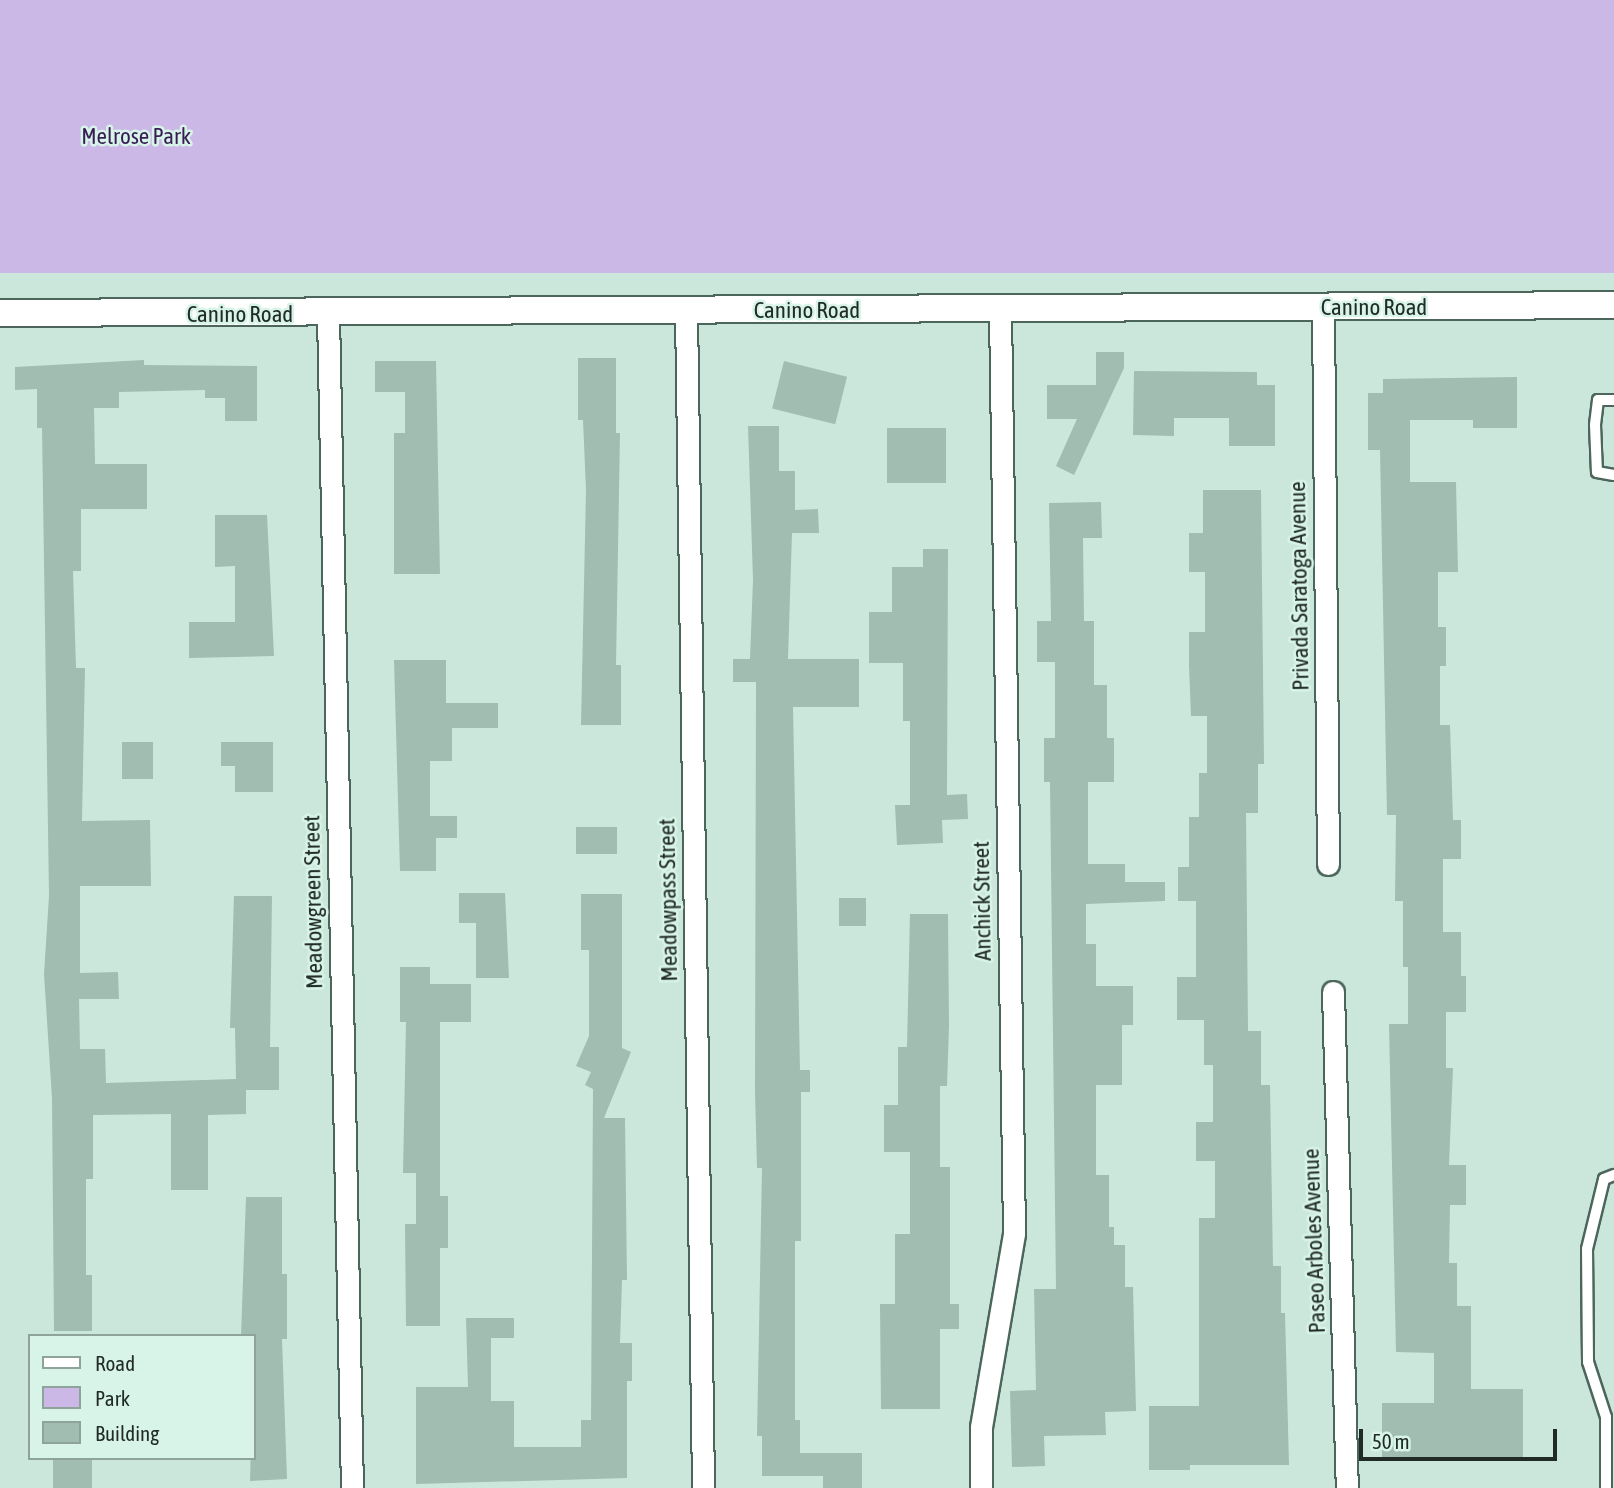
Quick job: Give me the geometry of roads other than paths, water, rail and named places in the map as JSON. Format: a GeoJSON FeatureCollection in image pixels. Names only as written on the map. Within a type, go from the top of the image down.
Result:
{"type":"FeatureCollection","features":[{"type":"Feature","properties":{"kind":"street","name":"Canino Road"},"geometry":{"type":"LineString","coordinates":[[0,313],[328,314],[1614,305]]}},
{"type":"Feature","properties":{"kind":"street","name":"Privada Saratoga Avenue"},"geometry":{"type":"LineString","coordinates":[[1323,307],[1328,864]]}},
{"type":"Feature","properties":{"kind":"street","name":"Anchick Street"},"geometry":{"type":"LineString","coordinates":[[981,1488],[985,1389],[1013,1233],[1000,310]]}},
{"type":"Feature","properties":{"kind":"street","name":"Meadowpass Street"},"geometry":{"type":"LineString","coordinates":[[687,311],[703,1488]]}},
{"type":"Feature","properties":{"kind":"street","name":"Meadowgreen Street"},"geometry":{"type":"LineString","coordinates":[[328,314],[352,1488]]}},
{"type":"Feature","properties":{"kind":"street","name":"Paseo Arboles Avenue"},"geometry":{"type":"LineString","coordinates":[[1333,992],[1347,1488]]}},
{"type":"Feature","properties":{"kind":"lane"},"geometry":{"type":"LineString","coordinates":[[1614,400],[1598,400],[1595,425],[1597,472],[1614,475]]}},
{"type":"Feature","properties":{"kind":"lane"},"geometry":{"type":"LineString","coordinates":[[1606,1488],[1606,1417],[1588,1362],[1587,1249],[1609,1177]]}},
{"type":"Feature","properties":{"kind":"lane"},"geometry":{"type":"LineString","coordinates":[[1606,1417],[1614,1407]]}},
{"type":"Feature","properties":{"kind":"park label","name":"Melrose Park"},"geometry":{"type":"Point","coordinates":[136,136]}}]}
